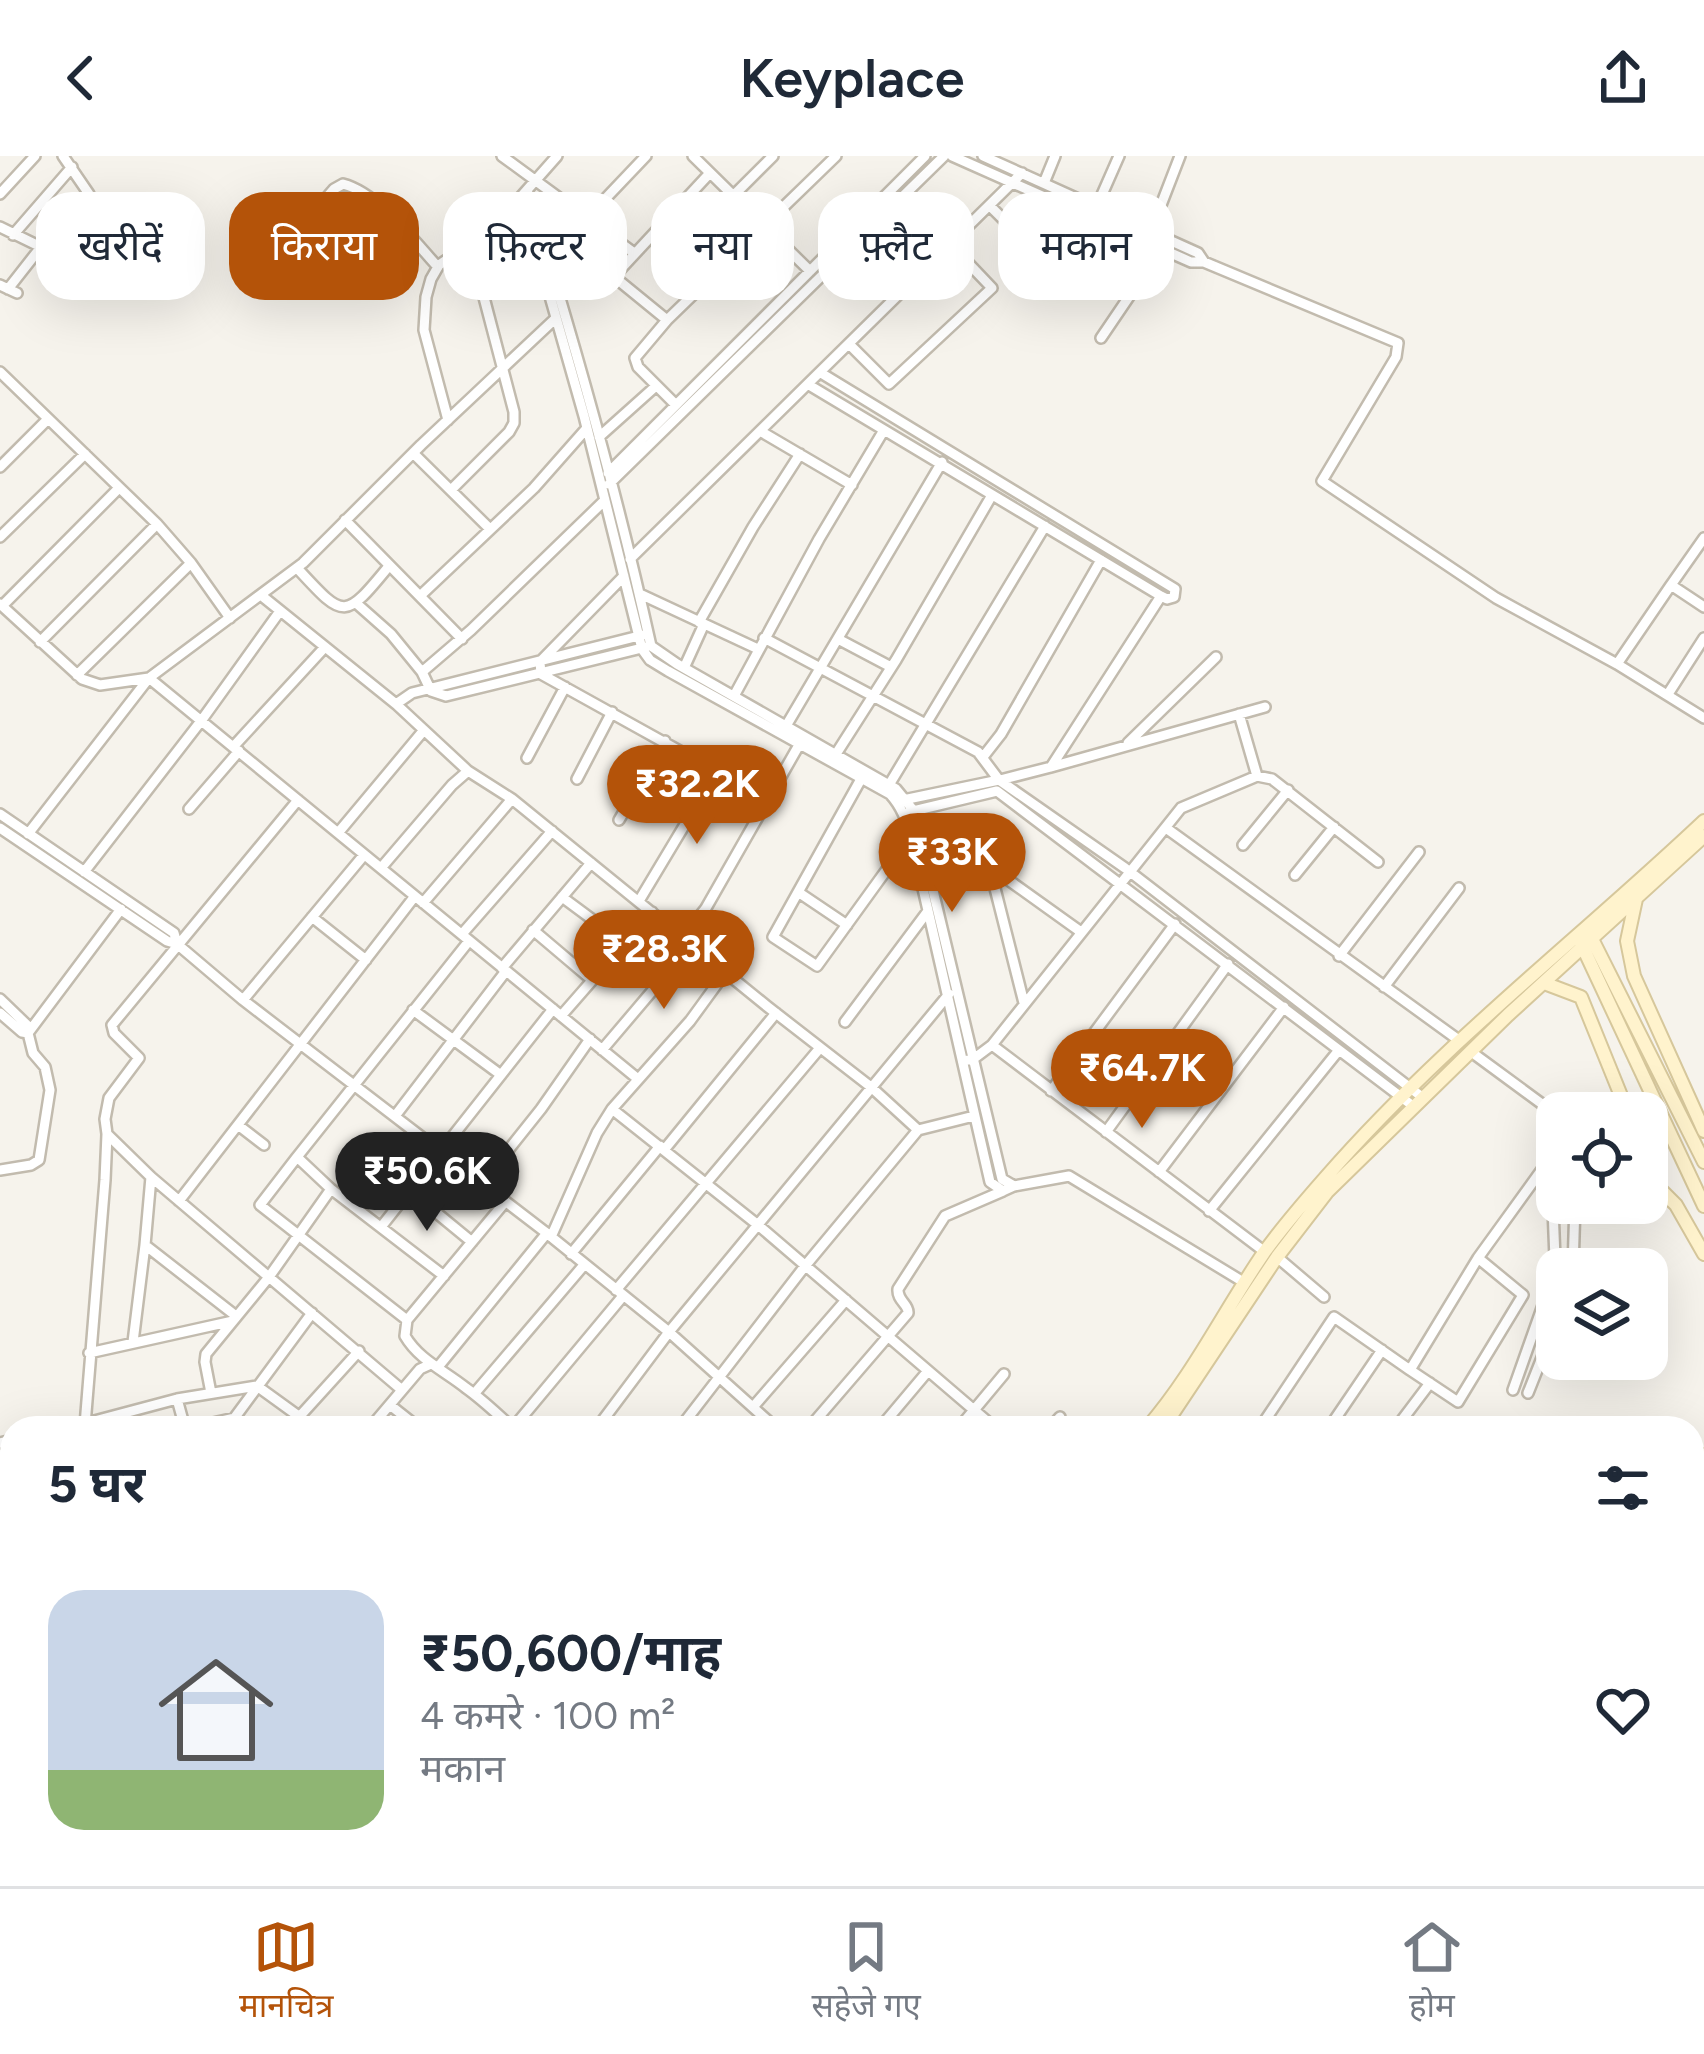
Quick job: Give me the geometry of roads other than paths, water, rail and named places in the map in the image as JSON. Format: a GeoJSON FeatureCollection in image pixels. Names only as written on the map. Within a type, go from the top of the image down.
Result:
{"type":"FeatureCollection","features":[{"type":"Feature","properties":{"kind":"main road"},"geometry":{"type":"LineString","coordinates":[[1166,1416],[1245,1283],[1327,1192],[1465,1046],[1609,916],[1704,821]]}},
{"type":"Feature","properties":{"kind":"main road"},"geometry":{"type":"LineString","coordinates":[[1609,916],[1636,899],[1704,836]]}},
{"type":"Feature","properties":{"kind":"main road"},"geometry":{"type":"LineString","coordinates":[[1636,899],[1627,941],[1634,976],[1704,1131]]}},
{"type":"Feature","properties":{"kind":"main road"},"geometry":{"type":"LineString","coordinates":[[1167,1416],[1326,1177],[1405,1092],[1544,983],[1585,938]]}},
{"type":"Feature","properties":{"kind":"main road"},"geometry":{"type":"LineString","coordinates":[[1585,938],[1704,1162]]}},
{"type":"Feature","properties":{"kind":"main road"},"geometry":{"type":"LineString","coordinates":[[1585,938],[1704,1207]]}},
{"type":"Feature","properties":{"kind":"main road"},"geometry":{"type":"LineString","coordinates":[[1544,983],[1581,997],[1619,1092]]}},
{"type":"Feature","properties":{"kind":"main road"},"geometry":{"type":"LineString","coordinates":[[1668,1198],[1704,1254]]}},
{"type":"Feature","properties":{"kind":"street"},"geometry":{"type":"LineString","coordinates":[[0,194],[35,156]]}},
{"type":"Feature","properties":{"kind":"street"},"geometry":{"type":"LineString","coordinates":[[63,156],[87,192]]}},
{"type":"Feature","properties":{"kind":"street"},"geometry":{"type":"LineString","coordinates":[[502,156],[553,192]]}},
{"type":"Feature","properties":{"kind":"street"},"geometry":{"type":"LineString","coordinates":[[525,192],[557,156]]}},
{"type":"Feature","properties":{"kind":"street"},"geometry":{"type":"LineString","coordinates":[[612,192],[646,156]]}},
{"type":"Feature","properties":{"kind":"street"},"geometry":{"type":"LineString","coordinates":[[737,192],[773,156]]}},
{"type":"Feature","properties":{"kind":"street"},"geometry":{"type":"LineString","coordinates":[[794,196],[836,156]]}},
{"type":"Feature","properties":{"kind":"street"},"geometry":{"type":"LineString","coordinates":[[422,672],[462,639],[676,406],[925,156]]}},
{"type":"Feature","properties":{"kind":"street"},"geometry":{"type":"LineString","coordinates":[[605,485],[948,156],[1038,192]]}},
{"type":"Feature","properties":{"kind":"street"},"geometry":{"type":"LineString","coordinates":[[1044,183],[1055,156]]}},
{"type":"Feature","properties":{"kind":"street"},"geometry":{"type":"LineString","coordinates":[[1103,192],[1118,156]]}},
{"type":"Feature","properties":{"kind":"street"},"geometry":{"type":"LineString","coordinates":[[1166,192],[1180,156]]}},
{"type":"Feature","properties":{"kind":"street"},"geometry":{"type":"LineString","coordinates":[[988,157],[1065,192]]}},
{"type":"Feature","properties":{"kind":"street"},"geometry":{"type":"LineString","coordinates":[[700,158],[729,192]]}},
{"type":"Feature","properties":{"kind":"street"},"geometry":{"type":"LineString","coordinates":[[14,235],[72,167]]}},
{"type":"Feature","properties":{"kind":"street"},"geometry":{"type":"LineString","coordinates":[[974,221],[1022,173]]}},
{"type":"Feature","properties":{"kind":"street"},"geometry":{"type":"LineString","coordinates":[[627,261],[710,174]]}},
{"type":"Feature","properties":{"kind":"street"},"geometry":{"type":"LineString","coordinates":[[332,192],[344,184],[360,192]]}},
{"type":"Feature","properties":{"kind":"street"},"geometry":{"type":"LineString","coordinates":[[989,206],[998,215]]}},
{"type":"Feature","properties":{"kind":"street"},"geometry":{"type":"LineString","coordinates":[[0,227],[36,246]]}},
{"type":"Feature","properties":{"kind":"street"},"geometry":{"type":"LineString","coordinates":[[1174,246],[1398,343],[1396,357],[1322,482],[1496,598],[1703,714]]}},
{"type":"Feature","properties":{"kind":"street"},"geometry":{"type":"LineString","coordinates":[[419,247],[438,267]]}},
{"type":"Feature","properties":{"kind":"street"},"geometry":{"type":"LineString","coordinates":[[627,248],[634,253]]}},
{"type":"Feature","properties":{"kind":"street"},"geometry":{"type":"LineString","coordinates":[[8,289],[36,253]]}},
{"type":"Feature","properties":{"kind":"street"},"geometry":{"type":"LineString","coordinates":[[794,256],[810,271]]}},
{"type":"Feature","properties":{"kind":"street"},"geometry":{"type":"LineString","coordinates":[[443,263],[426,298],[424,330],[448,420]]}},
{"type":"Feature","properties":{"kind":"street"},"geometry":{"type":"LineString","coordinates":[[850,345],[890,384],[992,288],[974,269]]}},
{"type":"Feature","properties":{"kind":"street"},"geometry":{"type":"LineString","coordinates":[[627,286],[667,320]]}},
{"type":"Feature","properties":{"kind":"street"},"geometry":{"type":"LineString","coordinates":[[452,490],[514,423],[485,300]]}},
{"type":"Feature","properties":{"kind":"street"},"geometry":{"type":"LineString","coordinates":[[551,300],[650,660],[902,801],[998,785],[1129,872],[1417,1102]]}},
{"type":"Feature","properties":{"kind":"street"},"geometry":{"type":"LineString","coordinates":[[561,300],[599,437],[625,567],[640,594],[645,641]]}},
{"type":"Feature","properties":{"kind":"street"},"geometry":{"type":"LineString","coordinates":[[676,406],[635,358],[687,300]]}},
{"type":"Feature","properties":{"kind":"street"},"geometry":{"type":"LineString","coordinates":[[540,668],[625,567],[895,300]]}},
{"type":"Feature","properties":{"kind":"street"},"geometry":{"type":"LineString","coordinates":[[1101,338],[1127,300]]}},
{"type":"Feature","properties":{"kind":"street"},"geometry":{"type":"LineString","coordinates":[[28,834],[149,678],[297,568],[556,318]]}},
{"type":"Feature","properties":{"kind":"street"},"geometry":{"type":"LineString","coordinates":[[0,372],[157,524],[230,618]]}},
{"type":"Feature","properties":{"kind":"street"},"geometry":{"type":"LineString","coordinates":[[809,385],[1161,596],[1171,599],[1176,594],[1175,589],[820,373]]}},
{"type":"Feature","properties":{"kind":"street"},"geometry":{"type":"LineString","coordinates":[[599,437],[656,386]]}},
{"type":"Feature","properties":{"kind":"street"},"geometry":{"type":"LineString","coordinates":[[0,467],[46,419]]}},
{"type":"Feature","properties":{"kind":"street"},"geometry":{"type":"LineString","coordinates":[[420,596],[533,488],[587,428]]}},
{"type":"Feature","properties":{"kind":"street"},"geometry":{"type":"LineString","coordinates":[[734,696],[884,430]]}},
{"type":"Feature","properties":{"kind":"street"},"geometry":{"type":"LineString","coordinates":[[760,431],[852,485]]}},
{"type":"Feature","properties":{"kind":"street"},"geometry":{"type":"LineString","coordinates":[[413,452],[490,529]]}},
{"type":"Feature","properties":{"kind":"street"},"geometry":{"type":"LineString","coordinates":[[786,726],[949,452]]}},
{"type":"Feature","properties":{"kind":"street"},"geometry":{"type":"LineString","coordinates":[[0,537],[85,454]]}},
{"type":"Feature","properties":{"kind":"street"},"geometry":{"type":"LineString","coordinates":[[684,668],[743,544],[800,454]]}},
{"type":"Feature","properties":{"kind":"street"},"geometry":{"type":"LineString","coordinates":[[119,488],[1,605],[77,675],[100,685],[149,678],[638,1078]]}},
{"type":"Feature","properties":{"kind":"street"},"geometry":{"type":"LineString","coordinates":[[836,754],[992,495]]}},
{"type":"Feature","properties":{"kind":"street"},"geometry":{"type":"LineString","coordinates":[[345,520],[462,639]]}},
{"type":"Feature","properties":{"kind":"street"},"geometry":{"type":"LineString","coordinates":[[40,642],[157,524]]}},
{"type":"Feature","properties":{"kind":"street"},"geometry":{"type":"LineString","coordinates":[[889,785],[1045,526]]}},
{"type":"Feature","properties":{"kind":"street"},"geometry":{"type":"LineString","coordinates":[[1617,664],[1704,538]]}},
{"type":"Feature","properties":{"kind":"street"},"geometry":{"type":"LineString","coordinates":[[982,757],[1001,734],[1101,560]]}},
{"type":"Feature","properties":{"kind":"street"},"geometry":{"type":"LineString","coordinates":[[77,675],[191,563]]}},
{"type":"Feature","properties":{"kind":"street"},"geometry":{"type":"LineString","coordinates":[[297,568],[325,599],[348,608],[389,566]]}},
{"type":"Feature","properties":{"kind":"street"},"geometry":{"type":"LineString","coordinates":[[1671,585],[1704,607]]}},
{"type":"Feature","properties":{"kind":"street"},"geometry":{"type":"LineString","coordinates":[[640,594],[820,668],[978,752],[998,785],[1340,1050],[1405,1092]]}},
{"type":"Feature","properties":{"kind":"street"},"geometry":{"type":"LineString","coordinates":[[262,596],[396,704],[468,770],[512,799],[871,1087],[918,1130]]}},
{"type":"Feature","properties":{"kind":"street"},"geometry":{"type":"LineString","coordinates":[[1051,767],[1161,596]]}},
{"type":"Feature","properties":{"kind":"street"},"geometry":{"type":"LineString","coordinates":[[356,604],[391,634],[422,672],[430,691]]}},
{"type":"Feature","properties":{"kind":"street"},"geometry":{"type":"LineString","coordinates":[[84,872],[280,611]]}},
{"type":"Feature","properties":{"kind":"street"},"geometry":{"type":"LineString","coordinates":[[1668,694],[1704,638]]}},
{"type":"Feature","properties":{"kind":"street"},"geometry":{"type":"LineString","coordinates":[[838,639],[891,668]]}},
{"type":"Feature","properties":{"kind":"street"},"geometry":{"type":"LineString","coordinates":[[396,704],[412,693],[446,696],[645,641],[889,785],[909,812],[967,1061],[1002,1179],[1009,1188]]}},
{"type":"Feature","properties":{"kind":"street"},"geometry":{"type":"LineString","coordinates":[[189,809],[325,647]]}},
{"type":"Feature","properties":{"kind":"street"},"geometry":{"type":"LineString","coordinates":[[1124,747],[1216,657]]}},
{"type":"Feature","properties":{"kind":"street"},"geometry":{"type":"LineString","coordinates":[[540,668],[565,687],[769,800]]}},
{"type":"Feature","properties":{"kind":"street"},"geometry":{"type":"LineString","coordinates":[[527,758],[565,687]]}},
{"type":"Feature","properties":{"kind":"street"},"geometry":{"type":"LineString","coordinates":[[909,812],[1264,707]]}},
{"type":"Feature","properties":{"kind":"street"},"geometry":{"type":"LineString","coordinates":[[577,779],[612,712]]}},
{"type":"Feature","properties":{"kind":"street"},"geometry":{"type":"LineString","coordinates":[[1239,714],[1257,776]]}},
{"type":"Feature","properties":{"kind":"street"},"geometry":{"type":"LineString","coordinates":[[338,833],[424,730]]}},
{"type":"Feature","properties":{"kind":"street"},"geometry":{"type":"LineString","coordinates":[[619,820],[665,742]]}},
{"type":"Feature","properties":{"kind":"street"},"geometry":{"type":"LineString","coordinates":[[602,1050],[688,941],[799,746]]}},
{"type":"Feature","properties":{"kind":"street"},"geometry":{"type":"LineString","coordinates":[[381,868],[468,770]]}},
{"type":"Feature","properties":{"kind":"street"},"geometry":{"type":"LineString","coordinates":[[639,901],[717,771]]}},
{"type":"Feature","properties":{"kind":"street"},"geometry":{"type":"LineString","coordinates":[[967,1061],[992,1045],[1181,808],[1257,776],[1272,779],[1378,862]]}},
{"type":"Feature","properties":{"kind":"street"},"geometry":{"type":"LineString","coordinates":[[861,778],[773,937],[817,966],[911,836]]}},
{"type":"Feature","properties":{"kind":"street"},"geometry":{"type":"LineString","coordinates":[[1243,845],[1288,790]]}},
{"type":"Feature","properties":{"kind":"street"},"geometry":{"type":"LineString","coordinates":[[179,1201],[366,960],[512,799]]}},
{"type":"Feature","properties":{"kind":"street"},"geometry":{"type":"LineString","coordinates":[[86,1416],[105,1119],[110,1098],[140,1058],[114,1033],[112,1025],[298,800]]}},
{"type":"Feature","properties":{"kind":"street"},"geometry":{"type":"LineString","coordinates":[[909,812],[928,910],[951,993]]}},
{"type":"Feature","properties":{"kind":"street"},"geometry":{"type":"LineString","coordinates":[[0,814],[174,933],[177,944]]}},
{"type":"Feature","properties":{"kind":"street"},"geometry":{"type":"LineString","coordinates":[[1295,875],[1334,827]]}},
{"type":"Feature","properties":{"kind":"street"},"geometry":{"type":"LineString","coordinates":[[0,828],[177,944],[669,1332],[758,1416]]}},
{"type":"Feature","properties":{"kind":"street"},"geometry":{"type":"LineString","coordinates":[[1166,828],[1536,1099]]}},
{"type":"Feature","properties":{"kind":"street"},"geometry":{"type":"LineString","coordinates":[[980,829],[1024,1003]]}},
{"type":"Feature","properties":{"kind":"street"},"geometry":{"type":"LineString","coordinates":[[407,1320],[260,1205],[552,831]]}},
{"type":"Feature","properties":{"kind":"street"},"geometry":{"type":"LineString","coordinates":[[1340,956],[1419,852]]}},
{"type":"Feature","properties":{"kind":"street"},"geometry":{"type":"LineString","coordinates":[[243,1000],[364,854]]}},
{"type":"Feature","properties":{"kind":"street"},"geometry":{"type":"LineString","coordinates":[[395,1116],[532,930],[592,863]]}},
{"type":"Feature","properties":{"kind":"street"},"geometry":{"type":"LineString","coordinates":[[991,868],[1081,932]]}},
{"type":"Feature","properties":{"kind":"street"},"geometry":{"type":"LineString","coordinates":[[1384,987],[1459,888]]}},
{"type":"Feature","properties":{"kind":"street"},"geometry":{"type":"LineString","coordinates":[[798,892],[848,925]]}},
{"type":"Feature","properties":{"kind":"street"},"geometry":{"type":"LineString","coordinates":[[562,897],[624,943]]}},
{"type":"Feature","properties":{"kind":"street"},"geometry":{"type":"LineString","coordinates":[[28,1033],[121,909]]}},
{"type":"Feature","properties":{"kind":"street"},"geometry":{"type":"LineString","coordinates":[[845,1022],[928,910]]}},
{"type":"Feature","properties":{"kind":"street"},"geometry":{"type":"LineString","coordinates":[[381,1227],[501,1075],[652,912]]}},
{"type":"Feature","properties":{"kind":"street"},"geometry":{"type":"LineString","coordinates":[[312,917],[366,960]]}},
{"type":"Feature","properties":{"kind":"street"},"geometry":{"type":"LineString","coordinates":[[1051,1090],[1174,924]]}},
{"type":"Feature","properties":{"kind":"street"},"geometry":{"type":"LineString","coordinates":[[532,930],[592,980]]}},
{"type":"Feature","properties":{"kind":"street"},"geometry":{"type":"LineString","coordinates":[[1106,1132],[1228,964]]}},
{"type":"Feature","properties":{"kind":"street"},"geometry":{"type":"LineString","coordinates":[[380,1416],[420,1369],[435,1365],[549,1236],[612,1109],[690,1021],[725,973]]}},
{"type":"Feature","properties":{"kind":"street"},"geometry":{"type":"LineString","coordinates":[[606,1416],[669,1332],[951,993]]}},
{"type":"Feature","properties":{"kind":"street"},"geometry":{"type":"LineString","coordinates":[[0,999],[28,1026],[32,1053],[45,1067],[50,1090],[39,1160],[31,1166],[0,1169]]}},
{"type":"Feature","properties":{"kind":"street"},"geometry":{"type":"LineString","coordinates":[[1159,1172],[1284,1007]]}},
{"type":"Feature","properties":{"kind":"street"},"geometry":{"type":"LineString","coordinates":[[413,1010],[501,1075]]}},
{"type":"Feature","properties":{"kind":"street"},"geometry":{"type":"LineString","coordinates":[[0,1013],[28,1033]]}},
{"type":"Feature","properties":{"kind":"street"},"geometry":{"type":"LineString","coordinates":[[572,1254],[776,1013]]}},
{"type":"Feature","properties":{"kind":"street"},"geometry":{"type":"LineString","coordinates":[[482,1183],[590,1039]]}},
{"type":"Feature","properties":{"kind":"street"},"geometry":{"type":"LineString","coordinates":[[992,1045],[1324,1297]]}},
{"type":"Feature","properties":{"kind":"street"},"geometry":{"type":"LineString","coordinates":[[522,1416],[820,1048]]}},
{"type":"Feature","properties":{"kind":"street"},"geometry":{"type":"LineString","coordinates":[[1209,1210],[1340,1050]]}},
{"type":"Feature","properties":{"kind":"street"},"geometry":{"type":"LineString","coordinates":[[967,1061],[990,1182],[1009,1188]]}},
{"type":"Feature","properties":{"kind":"street"},"geometry":{"type":"LineString","coordinates":[[612,1109],[758,1225],[980,1416]]}},
{"type":"Feature","properties":{"kind":"street"},"geometry":{"type":"LineString","coordinates":[[689,1416],[918,1130],[974,1116]]}},
{"type":"Feature","properties":{"kind":"street"},"geometry":{"type":"LineString","coordinates":[[238,1125],[263,1145]]}},
{"type":"Feature","properties":{"kind":"street"},"geometry":{"type":"LineString","coordinates":[[107,1134],[151,1177],[403,1390]]}},
{"type":"Feature","properties":{"kind":"street"},"geometry":{"type":"LineString","coordinates":[[296,1157],[444,1276]]}},
{"type":"Feature","properties":{"kind":"street"},"geometry":{"type":"LineString","coordinates":[[820,1416],[908,1310],[898,1289],[940,1222],[952,1212],[1009,1188],[1069,1176],[1245,1283]]}},
{"type":"Feature","properties":{"kind":"street"},"geometry":{"type":"LineString","coordinates":[[133,1342],[151,1177]]}},
{"type":"Feature","properties":{"kind":"street"},"geometry":{"type":"LineString","coordinates":[[1410,1370],[1478,1258],[1536,1178]]}},
{"type":"Feature","properties":{"kind":"street"},"geometry":{"type":"LineString","coordinates":[[211,1393],[206,1354],[269,1277],[331,1189]]}},
{"type":"Feature","properties":{"kind":"street"},"geometry":{"type":"LineString","coordinates":[[410,1191],[472,1242]]}},
{"type":"Feature","properties":{"kind":"street"},"geometry":{"type":"LineString","coordinates":[[500,1416],[405,1336],[407,1320],[505,1202]]}},
{"type":"Feature","properties":{"kind":"street"},"geometry":{"type":"LineString","coordinates":[[1513,1390],[1548,1291],[1555,1258],[1554,1224]]}},
{"type":"Feature","properties":{"kind":"street"},"geometry":{"type":"LineString","coordinates":[[145,1245],[234,1318]]}},
{"type":"Feature","properties":{"kind":"street"},"geometry":{"type":"LineString","coordinates":[[1267,1416],[1334,1317],[1458,1402],[1523,1295],[1478,1258]]}},
{"type":"Feature","properties":{"kind":"street"},"geometry":{"type":"LineString","coordinates":[[475,1394],[584,1265]]}},
{"type":"Feature","properties":{"kind":"street"},"geometry":{"type":"LineString","coordinates":[[753,1407],[846,1300]]}},
{"type":"Feature","properties":{"kind":"street"},"geometry":{"type":"LineString","coordinates":[[236,1416],[312,1312]]}},
{"type":"Feature","properties":{"kind":"street"},"geometry":{"type":"LineString","coordinates":[[89,1353],[234,1318]]}},
{"type":"Feature","properties":{"kind":"street"},"geometry":{"type":"LineString","coordinates":[[1337,1416],[1382,1350]]}},
{"type":"Feature","properties":{"kind":"street"},"geometry":{"type":"LineString","coordinates":[[118,1416],[257,1386],[300,1416],[359,1351]]}},
{"type":"Feature","properties":{"kind":"street"},"geometry":{"type":"LineString","coordinates":[[890,1416],[928,1371]]}},
{"type":"Feature","properties":{"kind":"street"},"geometry":{"type":"LineString","coordinates":[[1528,1393],[1536,1373]]}},
{"type":"Feature","properties":{"kind":"street"},"geometry":{"type":"LineString","coordinates":[[969,1416],[1004,1374]]}},
{"type":"Feature","properties":{"kind":"street"},"geometry":{"type":"LineString","coordinates":[[1405,1416],[1430,1383]]}},
{"type":"Feature","properties":{"kind":"street"},"geometry":{"type":"LineString","coordinates":[[177,1400],[183,1416]]}},
{"type":"Feature","properties":{"kind":"street"},"geometry":{"type":"LineString","coordinates":[[390,1405],[404,1416]]}}]}
